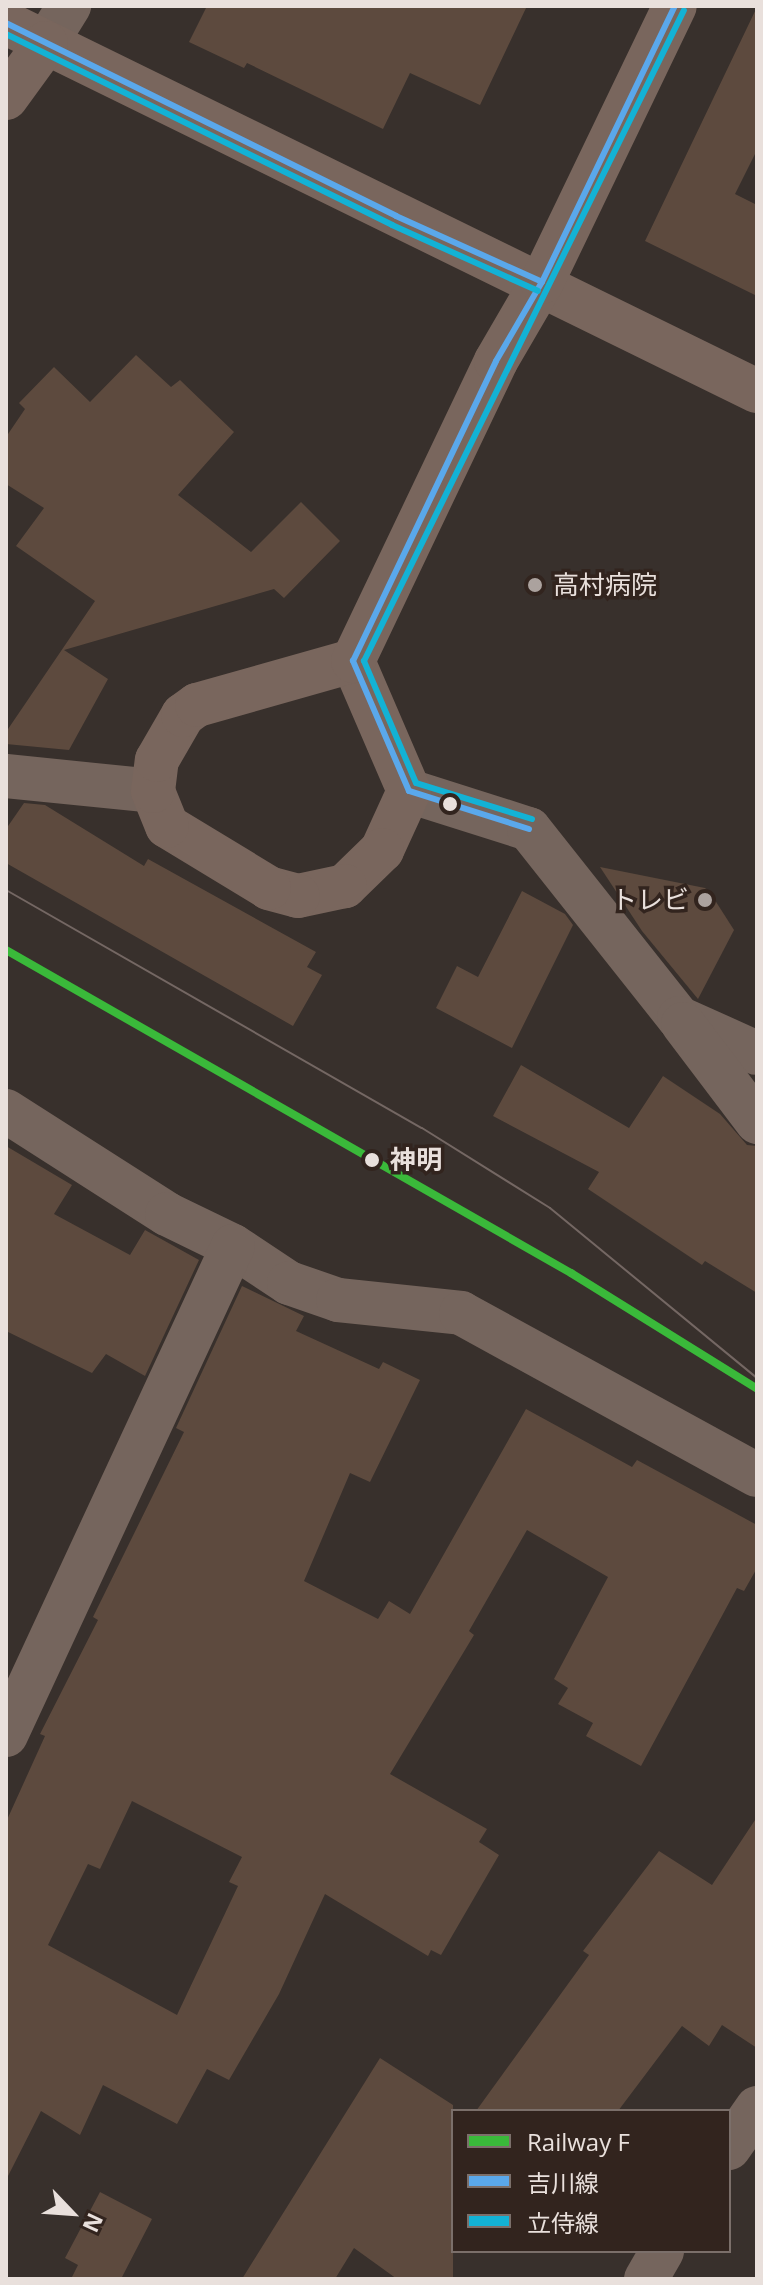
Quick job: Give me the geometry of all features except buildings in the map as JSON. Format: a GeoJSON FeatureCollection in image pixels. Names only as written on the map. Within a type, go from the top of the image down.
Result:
{"type":"FeatureCollection","features":[{"type":"Feature","properties":{"kind":"main road"},"geometry":{"type":"LineString","coordinates":[[353,661],[409,791],[382,850],[345,886],[298,896],[269,888],[167,826],[153,791],[157,760],[168,736],[197,705],[353,661],[496,361],[542,282],[675,6]]}},
{"type":"Feature","properties":{"kind":"main road"},"geometry":{"type":"LineString","coordinates":[[6,23],[396,216],[542,282],[757,391]]}},
{"type":"Feature","properties":{"kind":"main road"},"geometry":{"type":"LineString","coordinates":[[6,98],[46,43]]}},
{"type":"Feature","properties":{"kind":"street"},"geometry":{"type":"LineString","coordinates":[[46,43],[69,6]]}},
{"type":"Feature","properties":{"kind":"street"},"geometry":{"type":"LineString","coordinates":[[6,776],[153,791]]}},
{"type":"Feature","properties":{"kind":"street"},"geometry":{"type":"LineString","coordinates":[[409,791],[529,829],[757,1122]]}},
{"type":"Feature","properties":{"kind":"street"},"geometry":{"type":"LineString","coordinates":[[679,1018],[757,1053]]}},
{"type":"Feature","properties":{"kind":"street"},"geometry":{"type":"LineString","coordinates":[[6,1111],[167,1214],[233,1246],[289,1283],[338,1300],[461,1313],[757,1475]]}},
{"type":"Feature","properties":{"kind":"street"},"geometry":{"type":"LineString","coordinates":[[6,1735],[233,1246]]}},
{"type":"Feature","properties":{"kind":"street"},"geometry":{"type":"LineString","coordinates":[[731,2145],[757,2108]]}},
{"type":"Feature","properties":{"kind":"street"},"geometry":{"type":"LineString","coordinates":[[646,2279],[661,2253]]}},
{"type":"Feature","properties":{"kind":"tram line"},"geometry":{"type":"LineString","coordinates":[[6,890],[422,1128],[550,1208],[757,1378]]}},
{"type":"Feature","properties":{"kind":"rail line","name":"F"},"geometry":{"type":"LineString","coordinates":[[6,950],[571,1273],[757,1389]]}},
{"type":"Feature","properties":{"kind":"transit line","name":"吉川線"},"geometry":{"type":"LineString","coordinates":[[529,829],[409,791],[353,661],[496,361],[542,282],[675,6]]}},
{"type":"Feature","properties":{"kind":"transit line","name":"立侍線"},"geometry":{"type":"LineString","coordinates":[[532,819],[416,783],[364,661],[684,10]]}},
{"type":"Feature","properties":{"kind":"transit line","name":"吉川線"},"geometry":{"type":"LineString","coordinates":[[6,23],[396,216],[542,282]]}},
{"type":"Feature","properties":{"kind":"transit line","name":"立侍線"},"geometry":{"type":"LineString","coordinates":[[6,34],[392,225],[538,291]]}},
{"type":"Feature","properties":{"kind":"place","name":"高村病院"},"geometry":{"type":"Point","coordinates":[535,585]}},
{"type":"Feature","properties":{"kind":"place","name":"トレビ"},"geometry":{"type":"Point","coordinates":[705,900]}},
{"type":"Feature","properties":{"kind":"place","name":"神明"},"geometry":{"type":"Point","coordinates":[372,1160]}}]}
